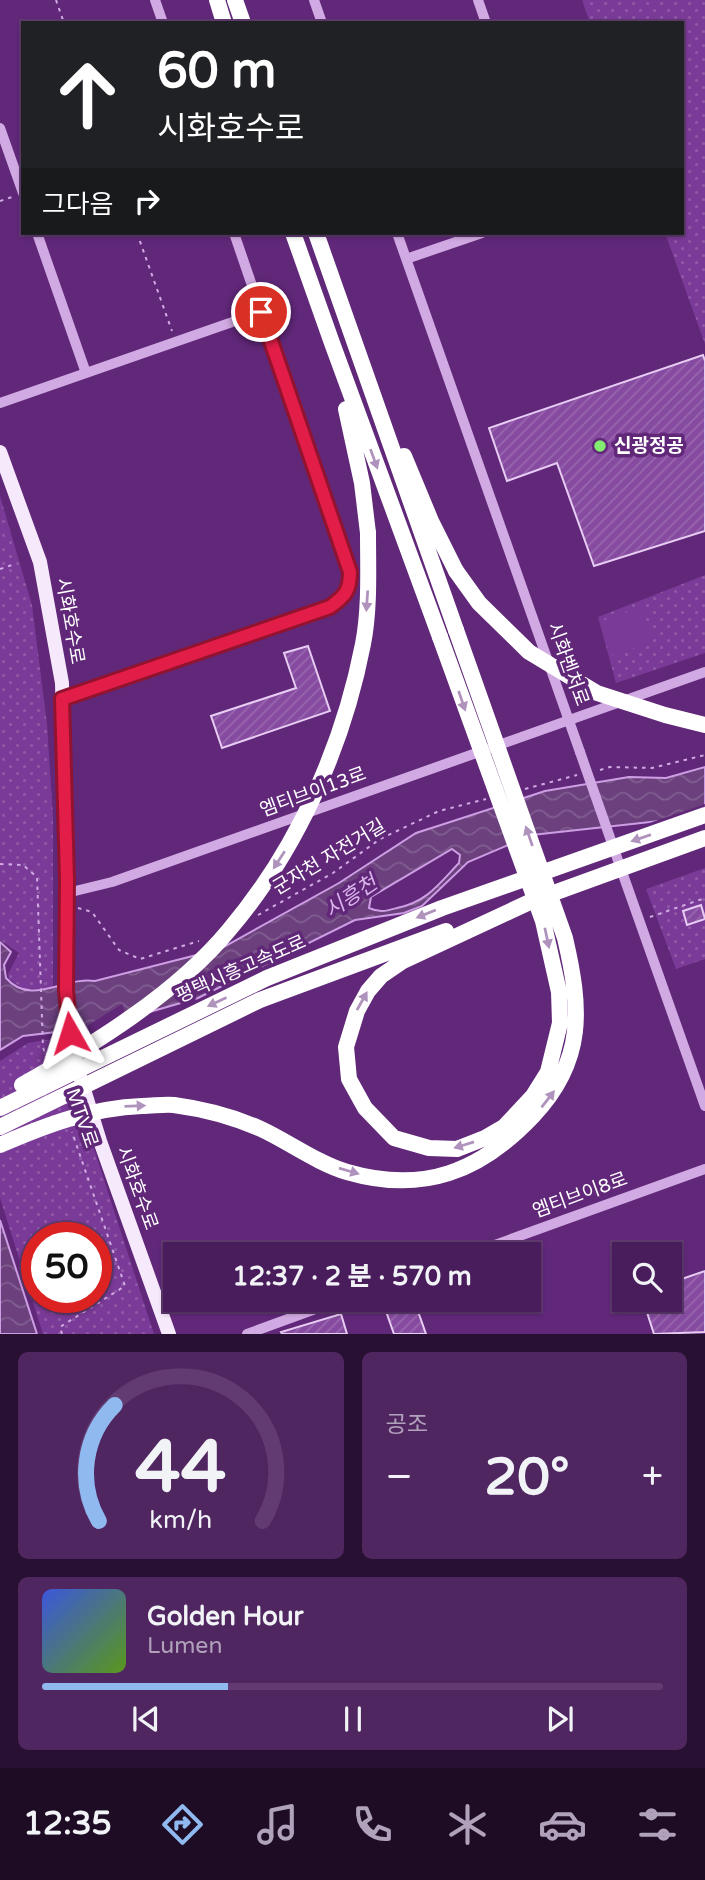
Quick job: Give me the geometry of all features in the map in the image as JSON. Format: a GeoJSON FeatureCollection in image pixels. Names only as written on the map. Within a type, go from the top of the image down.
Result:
{"type":"FeatureCollection","features":[{"type":"Feature","properties":{"kind":"highway"},"geometry":{"type":"LineString","coordinates":[[217,0],[223,21]]}},
{"type":"Feature","properties":{"kind":"highway"},"geometry":{"type":"LineString","coordinates":[[235,0],[242,21]]}},
{"type":"Feature","properties":{"kind":"highway"},"geometry":{"type":"LineString","coordinates":[[0,1098],[109,1033],[191,968],[229,930],[289,844],[322,777],[347,709],[363,642],[368,580],[368,533],[362,483],[348,415],[293,235]]}},
{"type":"Feature","properties":{"kind":"highway"},"geometry":{"type":"LineString","coordinates":[[293,235],[543,921],[559,992],[561,1023],[548,1072],[533,1096],[504,1127],[457,1149],[429,1148],[394,1138],[365,1108],[349,1079],[346,1047],[357,1011],[368,991],[382,976],[403,961],[532,901]]}},
{"type":"Feature","properties":{"kind":"highway"},"geometry":{"type":"LineString","coordinates":[[0,1145],[43,1126],[79,1115],[121,1107],[172,1105],[221,1114],[260,1129],[345,1171],[397,1181],[429,1178],[454,1171],[488,1156],[518,1132],[550,1098],[565,1072],[572,1051],[577,1010],[575,980],[565,938],[317,235]]}},
{"type":"Feature","properties":{"kind":"highway"},"geometry":{"type":"LineString","coordinates":[[331,275],[430,521],[456,570],[479,603],[529,652],[597,693],[705,725]]}},
{"type":"Feature","properties":{"kind":"highway","name":"평택시흥고속도로"},"geometry":{"type":"LineString","coordinates":[[0,1108],[267,978],[442,908],[705,815]]}},
{"type":"Feature","properties":{"kind":"highway","name":"평택시흥고속도로"},"geometry":{"type":"LineString","coordinates":[[0,1127],[260,999],[705,838]]}},
{"type":"Feature","properties":{"kind":"main road","name":"시화호수로"},"geometry":{"type":"LineString","coordinates":[[0,452],[40,562],[62,683],[69,900],[66,990],[73,1054],[100,1141],[169,1334]]}},
{"type":"Feature","properties":{"kind":"street"},"geometry":{"type":"LineString","coordinates":[[155,0],[162,21]]}},
{"type":"Feature","properties":{"kind":"street"},"geometry":{"type":"LineString","coordinates":[[314,0],[321,21]]}},
{"type":"Feature","properties":{"kind":"street"},"geometry":{"type":"LineString","coordinates":[[478,0],[485,21]]}},
{"type":"Feature","properties":{"kind":"street"},"geometry":{"type":"LineString","coordinates":[[0,128],[21,187]]}},
{"type":"Feature","properties":{"kind":"street"},"geometry":{"type":"LineString","coordinates":[[38,235],[86,373]]}},
{"type":"Feature","properties":{"kind":"street"},"geometry":{"type":"LineString","coordinates":[[62,699],[330,607],[343,598],[350,588],[350,572],[235,235]]}},
{"type":"Feature","properties":{"kind":"street","name":"시화벤처로"},"geometry":{"type":"LineString","coordinates":[[398,235],[705,1106]]}},
{"type":"Feature","properties":{"kind":"street"},"geometry":{"type":"LineString","coordinates":[[406,259],[476,235]]}},
{"type":"Feature","properties":{"kind":"street"},"geometry":{"type":"LineString","coordinates":[[0,403],[261,312]]}},
{"type":"Feature","properties":{"kind":"street","name":"엠티브이13로"},"geometry":{"type":"LineString","coordinates":[[69,900],[705,672]]}},
{"type":"Feature","properties":{"kind":"street","name":"엠티브이8로"},"geometry":{"type":"LineString","coordinates":[[503,1242],[705,1169]]}},
{"type":"Feature","properties":{"kind":"street"},"geometry":{"type":"LineString","coordinates":[[247,1334],[308,1312]]}},
{"type":"Feature","properties":{"kind":"path"},"geometry":{"type":"LineString","coordinates":[[56,0],[63,21]]}},
{"type":"Feature","properties":{"kind":"path"},"geometry":{"type":"LineString","coordinates":[[0,201],[11,197]]}},
{"type":"Feature","properties":{"kind":"path"},"geometry":{"type":"LineString","coordinates":[[139,235],[176,342]]}},
{"type":"Feature","properties":{"kind":"path"},"geometry":{"type":"LineString","coordinates":[[0,569],[12,565]]}},
{"type":"Feature","properties":{"kind":"path"},"geometry":{"type":"LineString","coordinates":[[597,771],[610,767],[652,768],[705,755]]}},
{"type":"Feature","properties":{"kind":"path"},"geometry":{"type":"LineString","coordinates":[[518,791],[584,774]]}},
{"type":"Feature","properties":{"kind":"path","name":"군자천 자전거길"},"geometry":{"type":"LineString","coordinates":[[256,916],[333,873],[380,839],[439,811],[492,798]]}},
{"type":"Feature","properties":{"kind":"path"},"geometry":{"type":"LineString","coordinates":[[0,864],[23,865],[37,877],[43,1047],[47,1060]]}},
{"type":"Feature","properties":{"kind":"path"},"geometry":{"type":"LineString","coordinates":[[640,921],[705,898]]}},
{"type":"Feature","properties":{"kind":"path"},"geometry":{"type":"LineString","coordinates":[[69,900],[92,912],[119,950],[140,959],[199,941]]}},
{"type":"Feature","properties":{"kind":"path","name":"MTV로"},"geometry":{"type":"LineString","coordinates":[[62,1334],[60,1327],[125,1286],[72,1131]]}},
{"type":"Feature","properties":{"kind":"shaded area"},"geometry":{"type":"Polygon","coordinates":[[[582,0],[705,0],[705,344],[666,235],[684,235],[684,21],[589,21],[582,0]]]}},
{"type":"Feature","properties":{"kind":"shaded area"},"geometry":{"type":"Polygon","coordinates":[[[0,496],[32,605],[47,724],[53,816],[53,989],[24,989],[9,979],[8,974],[19,953],[0,940],[0,496]]]}},
{"type":"Feature","properties":{"kind":"shaded area"},"geometry":{"type":"Polygon","coordinates":[[[705,575],[705,653],[616,683],[598,617],[705,575]]]}},
{"type":"Feature","properties":{"kind":"shaded area"},"geometry":{"type":"Polygon","coordinates":[[[640,607],[652,642],[612,656],[600,622],[640,607]]]}},
{"type":"Feature","properties":{"kind":"shaded area"},"geometry":{"type":"Polygon","coordinates":[[[705,868],[705,959],[676,969],[646,889],[705,868]]]}},
{"type":"Feature","properties":{"kind":"shaded area"},"geometry":{"type":"Polygon","coordinates":[[[58,1038],[154,1334],[43,1334],[36,1313],[112,1313],[112,1222],[21,1222],[21,1264],[0,1198],[0,1061],[28,1043],[58,1038]]]}},
{"type":"Feature","properties":{"kind":"water","name":"시흥천"},"geometry":{"type":"Polygon","coordinates":[[[705,767],[705,816],[532,835],[468,862],[422,906],[404,913],[355,920],[198,998],[98,1027],[23,1036],[0,1050],[0,942],[11,952],[4,965],[6,978],[16,986],[37,990],[72,982],[95,981],[220,949],[339,883],[416,833],[545,791],[629,777],[666,778],[705,767]],[[452,849],[371,897],[369,908],[386,911],[425,897],[459,863],[460,855],[452,849]]]}},
{"type":"Feature","properties":{"kind":"water"},"geometry":{"type":"Polygon","coordinates":[[[0,1220],[21,1285],[21,1313],[30,1313],[37,1334],[0,1334],[0,1220]]]}},
{"type":"Feature","properties":{"kind":"pier"},"geometry":{"type":"Polygon","coordinates":[[[705,804],[703,820],[635,828],[705,804]]]}},
{"type":"Feature","properties":{"kind":"pier"},"geometry":{"type":"Polygon","coordinates":[[[122,1004],[128,1022],[76,1033],[122,1004]]]}},
{"type":"Feature","properties":{"kind":"building","name":"신광정공"},"geometry":{"type":"Polygon","coordinates":[[[703,355],[705,531],[594,566],[557,463],[507,481],[489,428],[703,355]]]}},
{"type":"Feature","properties":{"kind":"building"},"geometry":{"type":"Polygon","coordinates":[[[308,646],[330,711],[222,748],[211,716],[296,688],[284,653],[308,646]]]}},
{"type":"Feature","properties":{"kind":"building"},"geometry":{"type":"Polygon","coordinates":[[[701,905],[705,919],[687,925],[683,911],[701,905]]]}},
{"type":"Feature","properties":{"kind":"building"},"geometry":{"type":"Polygon","coordinates":[[[705,1271],[705,1332],[654,1334],[647,1312],[682,1312],[682,1279],[705,1271]]]}},
{"type":"Feature","properties":{"kind":"building"},"geometry":{"type":"Polygon","coordinates":[[[386,1312],[418,1312],[426,1334],[394,1334],[386,1312]]]}},
{"type":"Feature","properties":{"kind":"building"},"geometry":{"type":"Polygon","coordinates":[[[341,1314],[347,1334],[281,1332],[341,1314]]]}},
{"type":"Feature","properties":{"kind":"place","name":"신광정공"},"geometry":{"type":"Point","coordinates":[600,446]}},
{"type":"Feature","properties":{"kind":"route"},"geometry":{"type":"LineString","coordinates":[[70,1033],[66,990],[67,880],[62,699],[330,607],[343,598],[350,588],[350,572],[261,312]]}}]}
